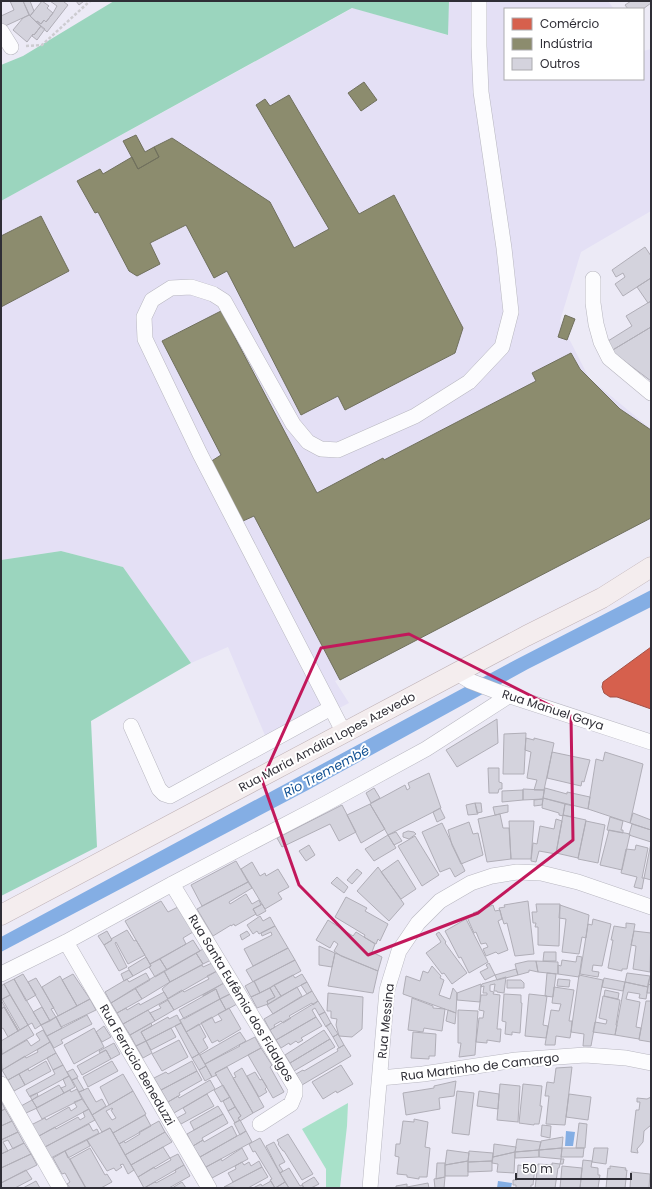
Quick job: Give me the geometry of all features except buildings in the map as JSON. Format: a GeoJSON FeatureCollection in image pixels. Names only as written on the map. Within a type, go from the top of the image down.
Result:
{"type":"FeatureCollection","features":[{"type":"Feature","properties":{"kind":"main road","name":"Rua Maria Amália Lopes Azevedo"},"geometry":{"type":"LineString","coordinates":[[1,915],[344,733],[464,677],[602,598],[651,567]]}},
{"type":"Feature","properties":{"kind":"street"},"geometry":{"type":"LineString","coordinates":[[344,733],[200,454],[145,339],[144,317],[152,300],[171,288],[192,288],[213,294],[224,301],[293,424],[308,442],[321,449],[338,450],[414,416],[469,382],[502,347],[511,312],[504,248],[482,92],[479,46],[479,1]]}},
{"type":"Feature","properties":{"kind":"street"},"geometry":{"type":"LineString","coordinates":[[1,31],[11,47]]}},
{"type":"Feature","properties":{"kind":"street"},"geometry":{"type":"LineString","coordinates":[[593,279],[593,303],[596,324],[601,342],[609,358],[651,393]]}},
{"type":"Feature","properties":{"kind":"street","name":"Rua Manuel Gaya"},"geometry":{"type":"LineString","coordinates":[[464,677],[505,694],[651,742]]}},
{"type":"Feature","properties":{"kind":"street"},"geometry":{"type":"LineString","coordinates":[[1,974],[66,942],[426,749],[505,694]]}},
{"type":"Feature","properties":{"kind":"street"},"geometry":{"type":"LineString","coordinates":[[131,726],[160,789],[164,794],[170,796],[331,708]]}},
{"type":"Feature","properties":{"kind":"street","name":"Rua Messina"},"geometry":{"type":"LineString","coordinates":[[370,1188],[387,990],[399,951],[418,923],[440,901],[471,883],[492,876],[517,872],[541,873],[578,882],[651,907]]}},
{"type":"Feature","properties":{"kind":"street","name":"Rua Santa Eufêmia dos Fidalgos"},"geometry":{"type":"LineString","coordinates":[[172,884],[295,1087],[295,1094],[291,1104],[260,1124]]}},
{"type":"Feature","properties":{"kind":"street","name":"Rua Ferrúcio Beneduzzi"},"geometry":{"type":"LineString","coordinates":[[66,942],[209,1188]]}},
{"type":"Feature","properties":{"kind":"street","name":"Rua Martinho de Camargo"},"geometry":{"type":"LineString","coordinates":[[380,1078],[423,1074],[516,1060],[577,1056],[626,1058],[651,1063]]}},
{"type":"Feature","properties":{"kind":"street"},"geometry":{"type":"LineString","coordinates":[[1,1084],[60,1188]]}},
{"type":"Feature","properties":{"kind":"path"},"geometry":{"type":"LineString","coordinates":[[11,47],[42,45],[90,1]]}},
{"type":"Feature","properties":{"kind":"highlighted area"},"geometry":{"type":"Polygon","coordinates":[[[409,634],[571,716],[573,840],[478,913],[368,955],[299,885],[262,780],[321,648],[409,634]]]}},
{"type":"Feature","properties":{"kind":"shaded area"},"geometry":{"type":"Polygon","coordinates":[[[449,1],[608,1],[613,8],[504,8],[504,80],[644,80],[644,51],[651,49],[651,211],[581,252],[560,321],[589,378],[651,429],[651,513],[647,520],[335,681],[349,703],[269,745],[228,647],[191,663],[123,567],[61,551],[1,560],[1,201],[353,8],[447,35],[449,1]]]}},
{"type":"Feature","properties":{"kind":"green space"},"geometry":{"type":"Polygon","coordinates":[[[114,1],[449,1],[448,35],[352,8],[1,201],[1,65],[23,56],[114,1]]]}},
{"type":"Feature","properties":{"kind":"green space"},"geometry":{"type":"Polygon","coordinates":[[[61,551],[123,567],[191,663],[91,721],[97,847],[1,896],[1,560],[61,551]]]}},
{"type":"Feature","properties":{"kind":"green space"},"geometry":{"type":"Polygon","coordinates":[[[348,1103],[340,1188],[326,1188],[326,1169],[302,1129],[348,1103]]]}},
{"type":"Feature","properties":{"kind":"water","name":"Rio Tremembé"},"geometry":{"type":"Polygon","coordinates":[[[651,590],[651,607],[528,669],[310,789],[1,952],[1,937],[517,659],[651,590]]]}},
{"type":"Feature","properties":{"kind":"water"},"geometry":{"type":"Polygon","coordinates":[[[566,1131],[575,1132],[573,1146],[565,1146],[566,1131]]]}},
{"type":"Feature","properties":{"kind":"water"},"geometry":{"type":"Polygon","coordinates":[[[498,1181],[512,1183],[511,1188],[497,1188],[498,1181]]]}}]}
